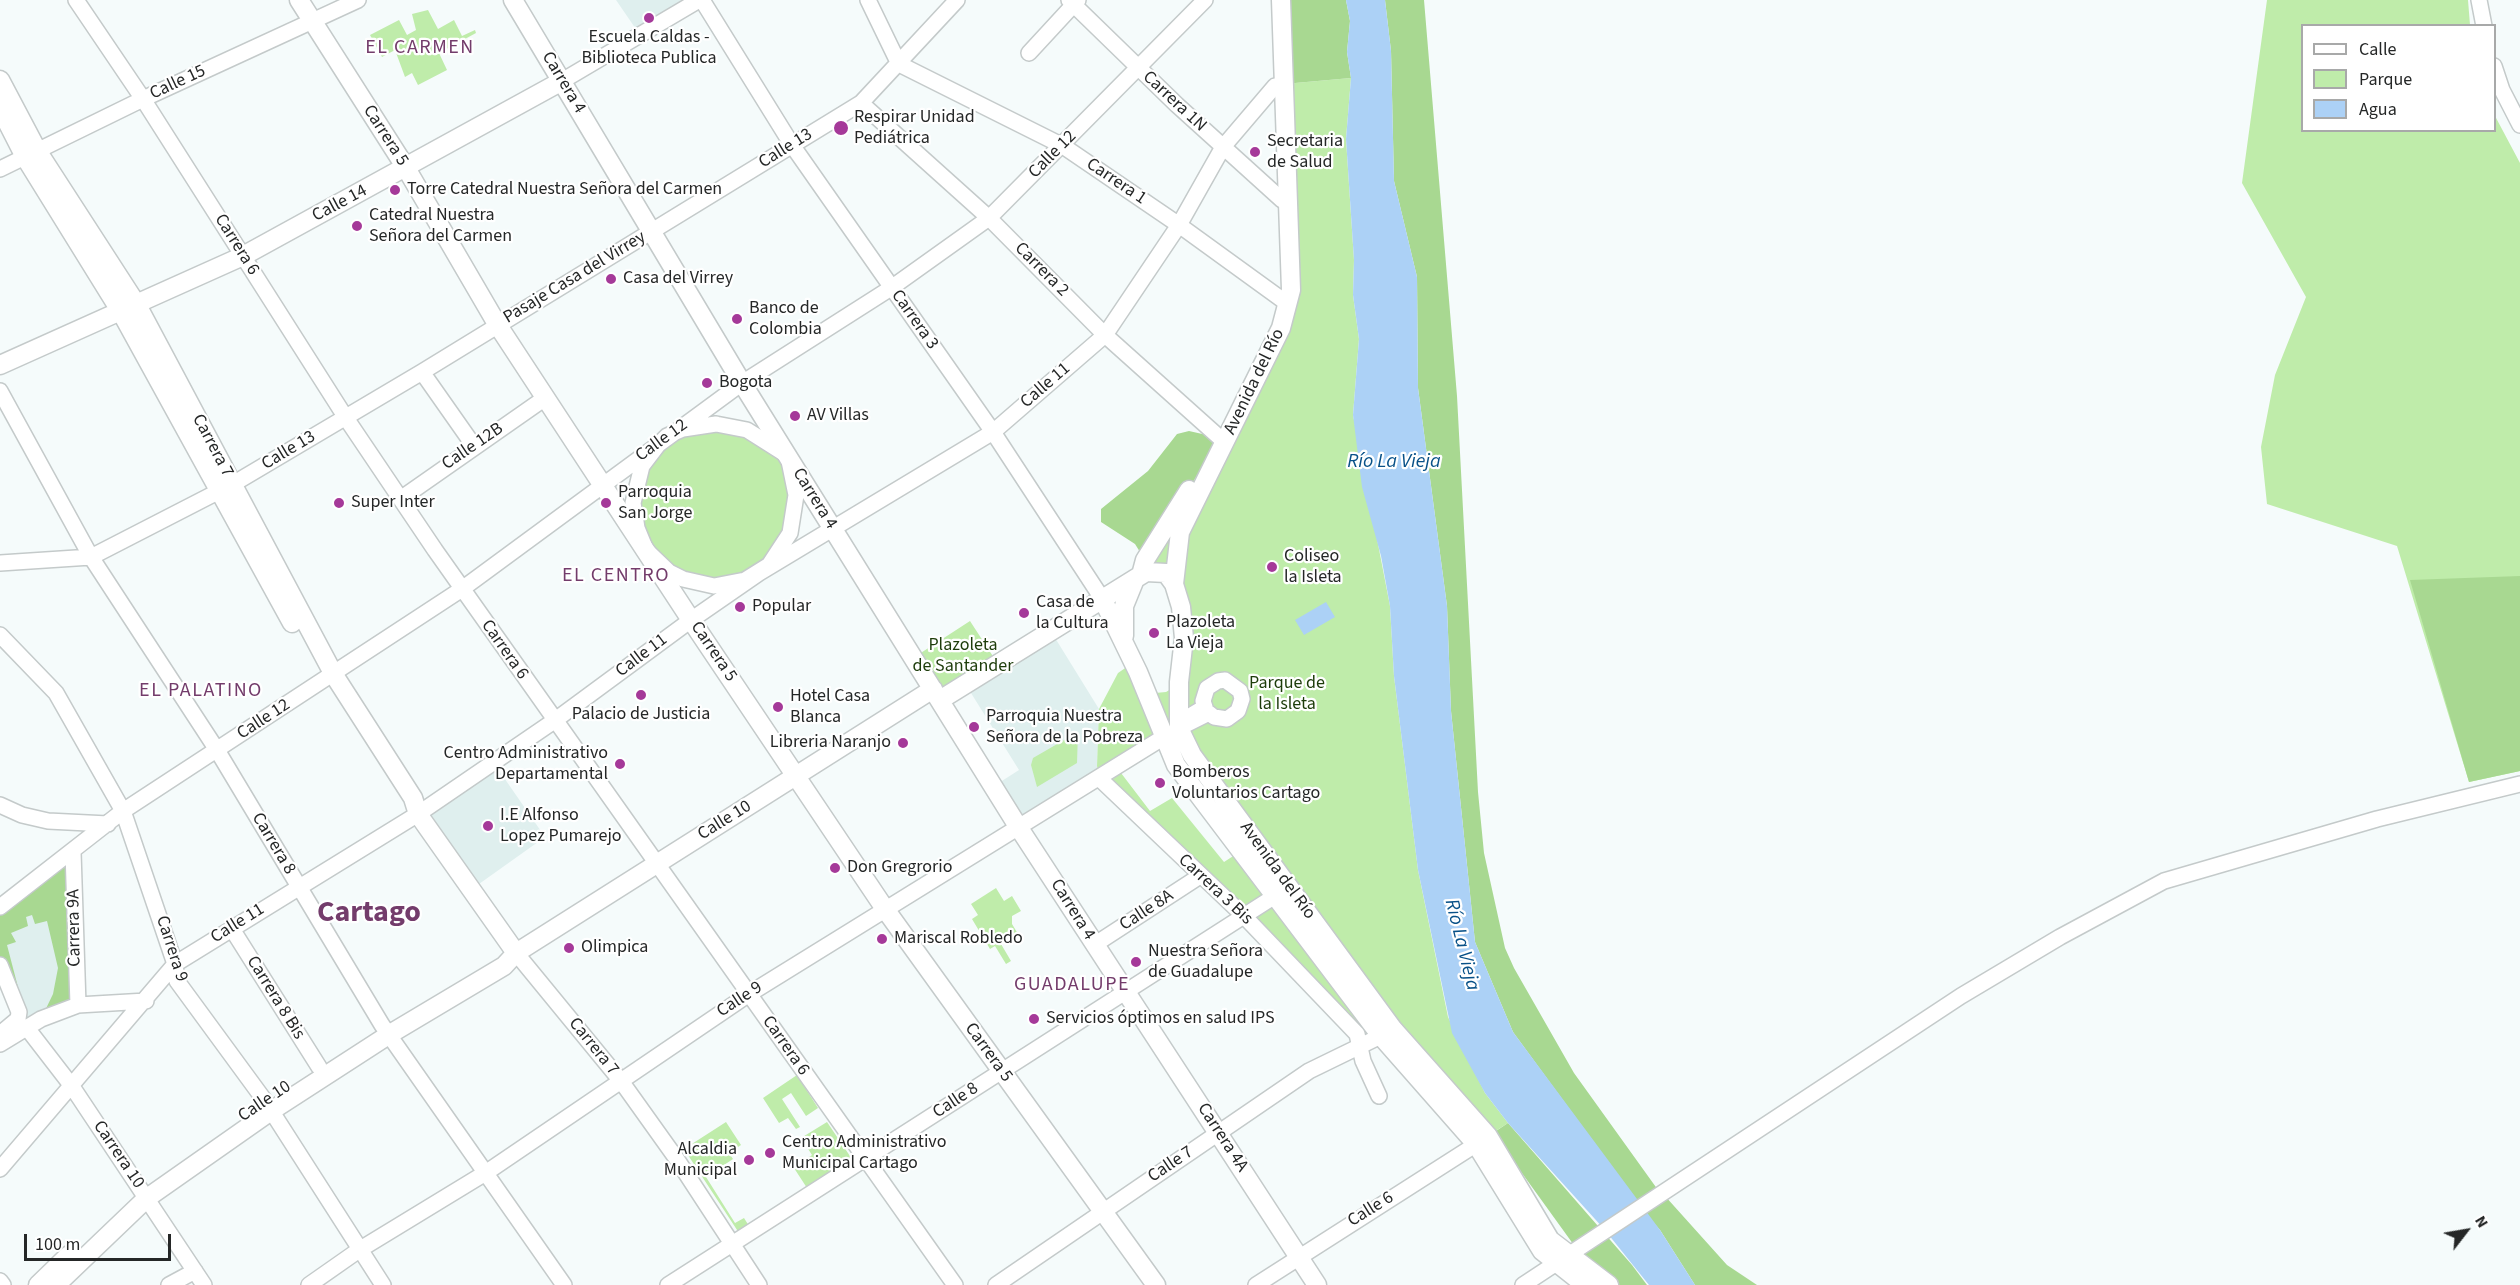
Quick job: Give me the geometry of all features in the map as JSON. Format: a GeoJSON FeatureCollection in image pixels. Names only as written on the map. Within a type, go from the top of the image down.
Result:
{"type":"FeatureCollection","features":[{"type":"Feature","properties":{"kind":"main road","name":"Carrera 5"},"geometry":{"type":"LineString","coordinates":[[299,0],[406,168],[497,324],[691,620],[885,909],[1156,1285]]}},
{"type":"Feature","properties":{"kind":"main road","name":"Carrera 4"},"geometry":{"type":"LineString","coordinates":[[513,0],[742,383],[1019,828],[1124,992]]}},
{"type":"Feature","properties":{"kind":"main road","name":"Avenida del Río"},"geometry":{"type":"LineString","coordinates":[[1272,0],[1288,289],[1281,328],[1180,532],[1174,584],[1181,608],[1184,638],[1171,733],[1176,765],[1275,896],[1387,1033],[1482,1140],[1550,1240],[1567,1256],[1609,1285]]}},
{"type":"Feature","properties":{"kind":"main road","name":"Avenida del Río"},"geometry":{"type":"LineString","coordinates":[[1143,678],[1123,629],[1124,606],[1145,560],[1220,438],[1279,322],[1292,290],[1281,0]]}},
{"type":"Feature","properties":{"kind":"main road","name":"Carrera 7"},"geometry":{"type":"LineString","coordinates":[[0,80],[31,154]]}},
{"type":"Feature","properties":{"kind":"main road","name":"Calle 14"},"geometry":{"type":"LineString","coordinates":[[0,365],[243,256],[562,81]]}},
{"type":"Feature","properties":{"kind":"main road","name":"Carrera 7"},"geometry":{"type":"LineString","coordinates":[[0,108],[129,308],[329,678],[404,804],[418,814],[516,952]]}},
{"type":"Feature","properties":{"kind":"main road"},"geometry":{"type":"LineString","coordinates":[[1138,576],[1159,571],[1174,584]]}},
{"type":"Feature","properties":{"kind":"main road","name":"Calle 10"},"geometry":{"type":"LineString","coordinates":[[268,1106],[319,1066],[504,966],[516,952],[796,777],[1103,600],[1138,576]]}},
{"type":"Feature","properties":{"kind":"main road","name":"Carrera 3"},"geometry":{"type":"LineString","coordinates":[[1103,600],[1123,641]]}},
{"type":"Feature","properties":{"kind":"main road","name":"Avenida del Río"},"geometry":{"type":"LineString","coordinates":[[1123,641],[1171,733],[1192,755],[1387,1033]]}},
{"type":"Feature","properties":{"kind":"main road"},"geometry":{"type":"LineString","coordinates":[[1143,678],[1150,692],[1162,693],[1179,682]]}},
{"type":"Feature","properties":{"kind":"main road","name":"Carrera 4A"},"geometry":{"type":"LineString","coordinates":[[1124,992],[1219,1132],[1317,1285]]}},
{"type":"Feature","properties":{"kind":"main road","name":"Calle 10"},"geometry":{"type":"LineString","coordinates":[[38,1285],[143,1193],[268,1106],[386,1029]]}},
{"type":"Feature","properties":{"kind":"main road","name":"Calle 10"},"geometry":{"type":"LineString","coordinates":[[56,1285],[143,1193]]}},
{"type":"Feature","properties":{"kind":"main road","name":"Avenida del Río"},"geometry":{"type":"LineString","coordinates":[[1567,1256],[1585,1285]]}},
{"type":"Feature","properties":{"kind":"street","name":"Carrera 6"},"geometry":{"type":"LineString","coordinates":[[76,0],[143,99],[346,417],[462,589],[955,1285]]}},
{"type":"Feature","properties":{"kind":"street","name":"Calle 15"},"geometry":{"type":"LineString","coordinates":[[0,169],[143,99],[358,0]]}},
{"type":"Feature","properties":{"kind":"street","name":"Calle 14"},"geometry":{"type":"LineString","coordinates":[[562,81],[700,0]]}},
{"type":"Feature","properties":{"kind":"street","name":"Carrera 3"},"geometry":{"type":"LineString","coordinates":[[700,0],[792,145],[993,432],[1103,600]]}},
{"type":"Feature","properties":{"kind":"street"},"geometry":{"type":"LineString","coordinates":[[868,0],[899,64]]}},
{"type":"Feature","properties":{"kind":"street","name":"Calle 13"},"geometry":{"type":"LineString","coordinates":[[652,232],[861,103],[957,0]]}},
{"type":"Feature","properties":{"kind":"street","name":"Calle 12"},"geometry":{"type":"LineString","coordinates":[[2,902],[73,852],[123,812],[462,589],[742,383],[891,288],[989,218],[1063,146],[1137,67],[1205,0]]}},
{"type":"Feature","properties":{"kind":"street"},"geometry":{"type":"LineString","coordinates":[[2479,0],[2484,24]]}},
{"type":"Feature","properties":{"kind":"street"},"geometry":{"type":"LineString","coordinates":[[1029,53],[1074,1]]}},
{"type":"Feature","properties":{"kind":"street","name":"Carrera 1N"},"geometry":{"type":"LineString","coordinates":[[1074,1],[1137,67],[1282,200]]}},
{"type":"Feature","properties":{"kind":"street","name":"Carrera 1"},"geometry":{"type":"LineString","coordinates":[[899,64],[1063,146],[1179,225],[1286,303]]}},
{"type":"Feature","properties":{"kind":"street"},"geometry":{"type":"LineString","coordinates":[[2496,72],[2502,90],[2520,125]]}},
{"type":"Feature","properties":{"kind":"street","name":"Calle 11"},"geometry":{"type":"LineString","coordinates":[[0,1169],[146,1001],[175,964],[418,814],[554,721],[759,573],[834,530],[993,432],[1106,335],[1179,225],[1223,147],[1275,86]]}},
{"type":"Feature","properties":{"kind":"street","name":"Carrera 2"},"geometry":{"type":"LineString","coordinates":[[861,103],[989,218],[1106,335],[1220,438]]}},
{"type":"Feature","properties":{"kind":"street","name":"Pasaje Casa del Virrey"},"geometry":{"type":"LineString","coordinates":[[497,324],[652,232]]}},
{"type":"Feature","properties":{"kind":"street","name":"Calle 13"},"geometry":{"type":"LineString","coordinates":[[0,562],[91,557],[226,488],[422,372],[497,324]]}},
{"type":"Feature","properties":{"kind":"street"},"geometry":{"type":"LineString","coordinates":[[422,372],[474,446]]}},
{"type":"Feature","properties":{"kind":"street","name":"Carrera 8"},"geometry":{"type":"LineString","coordinates":[[0,392],[91,557],[217,750],[386,1029],[564,1285]]}},
{"type":"Feature","properties":{"kind":"street","name":"Calle 12B"},"geometry":{"type":"LineString","coordinates":[[402,498],[545,398]]}},
{"type":"Feature","properties":{"kind":"street"},"geometry":{"type":"LineString","coordinates":[[699,425],[732,426],[762,437],[788,456],[796,495],[794,521],[777,556],[759,573],[730,585],[698,584],[669,572],[646,550],[634,516],[634,491],[649,455],[668,436],[699,425]]}},
{"type":"Feature","properties":{"kind":"street","name":"Carrera 9"},"geometry":{"type":"LineString","coordinates":[[0,635],[56,693],[123,812],[175,964],[177,981],[268,1106],[383,1285]]}},
{"type":"Feature","properties":{"kind":"street","name":"Calle 9"},"geometry":{"type":"LineString","coordinates":[[309,1285],[359,1250],[487,1172],[748,994],[1100,779],[1207,710]]}},
{"type":"Feature","properties":{"kind":"street","name":"Carrera 3 Bis"},"geometry":{"type":"LineString","coordinates":[[1100,779],[1200,876],[1245,916],[1357,1034],[1363,1061],[1379,1096]]}},
{"type":"Feature","properties":{"kind":"street"},"geometry":{"type":"LineString","coordinates":[[1523,1285],[1961,996],[2060,937],[2164,881],[2377,819],[2520,784]]}},
{"type":"Feature","properties":{"kind":"street"},"geometry":{"type":"LineString","coordinates":[[0,805],[22,816],[108,824]]}},
{"type":"Feature","properties":{"kind":"street","name":"Carrera 9A"},"geometry":{"type":"LineString","coordinates":[[73,852],[78,1005]]}},
{"type":"Feature","properties":{"kind":"street","name":"Calle 8A"},"geometry":{"type":"LineString","coordinates":[[1094,945],[1200,876]]}},
{"type":"Feature","properties":{"kind":"street","name":"Calle 8"},"geometry":{"type":"LineString","coordinates":[[668,1285],[1275,896]]}},
{"type":"Feature","properties":{"kind":"street","name":"Carrera 8 Bis"},"geometry":{"type":"LineString","coordinates":[[232,929],[319,1066]]}},
{"type":"Feature","properties":{"kind":"street","name":"Carrera 7"},"geometry":{"type":"LineString","coordinates":[[516,952],[621,1080],[733,1243],[759,1285]]}},
{"type":"Feature","properties":{"kind":"street"},"geometry":{"type":"LineString","coordinates":[[0,965],[19,1012],[18,1019],[0,1034]]}},
{"type":"Feature","properties":{"kind":"street"},"geometry":{"type":"LineString","coordinates":[[0,1044],[27,1028],[78,1005],[146,1001]]}},
{"type":"Feature","properties":{"kind":"street","name":"Carrera 10"},"geometry":{"type":"LineString","coordinates":[[27,1028],[71,1085],[204,1285]]}},
{"type":"Feature","properties":{"kind":"street","name":"Calle 7"},"geometry":{"type":"LineString","coordinates":[[996,1285],[1309,1071],[1387,1033]]}},
{"type":"Feature","properties":{"kind":"street","name":"Calle 6"},"geometry":{"type":"LineString","coordinates":[[1256,1285],[1482,1140]]}},
{"type":"Feature","properties":{"kind":"street"},"geometry":{"type":"LineString","coordinates":[[169,1285],[195,1271]]}},
{"type":"Feature","properties":{"kind":"street"},"geometry":{"type":"LineString","coordinates":[[0,1281],[3,1285]]}},
{"type":"Feature","properties":{"kind":"shaded area","name":"Escuela Caldas - Biblioteca Publica"},"geometry":{"type":"Polygon","coordinates":[[[616,0],[699,0],[640,35],[616,0]]]}},
{"type":"Feature","properties":{"kind":"shaded area"},"geometry":{"type":"Polygon","coordinates":[[[1052,633],[1099,709],[1097,766],[1100,779],[1019,828],[994,786],[1019,770],[966,685],[1052,633]]]}},
{"type":"Feature","properties":{"kind":"shaded area","name":"I.E Alfonso Lopez Pumarejo"},"geometry":{"type":"Polygon","coordinates":[[[498,769],[545,837],[479,884],[431,815],[498,769]]]}},
{"type":"Feature","properties":{"kind":"shaded area"},"geometry":{"type":"Polygon","coordinates":[[[73,852],[76,985],[27,1028],[0,964],[20,892],[73,852]]]}},
{"type":"Feature","properties":{"kind":"green space"},"geometry":{"type":"Polygon","coordinates":[[[1281,0],[1346,0],[1350,21],[1347,52],[1351,78],[1284,84],[1281,0]]]}},
{"type":"Feature","properties":{"kind":"green space"},"geometry":{"type":"Polygon","coordinates":[[[1385,0],[1424,0],[1457,396],[1478,792],[1484,853],[1505,948],[1514,968],[1574,1073],[1658,1190],[1638,1203],[1513,1032],[1475,942],[1451,711],[1447,606],[1418,388],[1417,277],[1394,181],[1391,51],[1385,0]]]}},
{"type":"Feature","properties":{"kind":"green space"},"geometry":{"type":"Polygon","coordinates":[[[2267,0],[2468,0],[2470,24],[2301,24],[2301,132],[2496,132],[2496,118],[2520,163],[2520,771],[2469,782],[2397,546],[2267,504],[2261,447],[2275,375],[2306,297],[2242,183],[2267,0]]]}},
{"type":"Feature","properties":{"kind":"green space"},"geometry":{"type":"Polygon","coordinates":[[[428,10],[438,29],[454,20],[462,36],[475,30],[476,33],[439,53],[447,70],[418,85],[412,73],[405,77],[395,50],[382,57],[370,35],[399,20],[407,35],[416,30],[412,14],[428,10]]]}},
{"type":"Feature","properties":{"kind":"green space","name":"Parque de la Isleta"},"geometry":{"type":"Polygon","coordinates":[[[1351,78],[1346,139],[1354,260],[1353,295],[1359,339],[1353,415],[1390,606],[1394,676],[1418,870],[1448,1017],[1485,1093],[1508,1123],[1488,1136],[1393,1029],[1179,728],[1100,779],[1097,766],[1099,709],[1118,673],[1134,662],[1103,600],[1136,577],[1122,617],[1155,693],[1166,692],[1176,686],[1174,584],[1141,575],[1283,323],[1284,84],[1351,78]]]}},
{"type":"Feature","properties":{"kind":"green space"},"geometry":{"type":"Polygon","coordinates":[[[716,424],[788,456],[794,482],[784,545],[730,585],[669,572],[637,528],[633,503],[658,445],[716,424]]]}},
{"type":"Feature","properties":{"kind":"green space"},"geometry":{"type":"Polygon","coordinates":[[[1189,431],[1220,438],[1145,560],[1135,544],[1101,522],[1101,509],[1148,471],[1177,434],[1189,431]]]}},
{"type":"Feature","properties":{"kind":"green space"},"geometry":{"type":"Polygon","coordinates":[[[2520,576],[2520,771],[2469,782],[2410,580],[2520,576]]]}},
{"type":"Feature","properties":{"kind":"green space","name":"Plazoleta de Santander"},"geometry":{"type":"Polygon","coordinates":[[[970,621],[998,664],[940,700],[913,658],[970,621]]]}},
{"type":"Feature","properties":{"kind":"green space"},"geometry":{"type":"Polygon","coordinates":[[[1078,732],[1077,763],[1037,787],[1031,765],[1033,758],[1078,732]]]}},
{"type":"Feature","properties":{"kind":"green space"},"geometry":{"type":"Polygon","coordinates":[[[1121,773],[1150,811],[1172,798],[1224,862],[1241,851],[1381,1036],[1360,1046],[1357,1034],[1111,790],[1113,779],[1121,773]]]}},
{"type":"Feature","properties":{"kind":"green space"},"geometry":{"type":"Polygon","coordinates":[[[73,852],[78,1005],[41,1019],[53,994],[58,968],[47,921],[35,924],[32,915],[26,917],[28,926],[11,933],[16,942],[7,945],[19,991],[13,995],[0,964],[0,907],[73,852]]]}},
{"type":"Feature","properties":{"kind":"green space"},"geometry":{"type":"Polygon","coordinates":[[[996,888],[1004,901],[1012,896],[1021,911],[1012,916],[1012,924],[1018,934],[1001,944],[1011,961],[1006,964],[995,946],[990,949],[972,919],[978,915],[971,904],[996,888]]]}},
{"type":"Feature","properties":{"kind":"green space"},"geometry":{"type":"Polygon","coordinates":[[[797,1075],[818,1108],[806,1116],[791,1093],[782,1099],[800,1127],[796,1129],[788,1118],[779,1123],[763,1098],[797,1075]]]}},
{"type":"Feature","properties":{"kind":"green space"},"geometry":{"type":"Polygon","coordinates":[[[726,1122],[741,1145],[729,1153],[733,1159],[706,1177],[735,1223],[744,1218],[749,1226],[739,1233],[684,1149],[726,1122]]]}},
{"type":"Feature","properties":{"kind":"green space"},"geometry":{"type":"Polygon","coordinates":[[[827,1122],[852,1159],[807,1188],[794,1168],[812,1155],[801,1138],[827,1122]]]}},
{"type":"Feature","properties":{"kind":"green space"},"geometry":{"type":"Polygon","coordinates":[[[1508,1123],[1647,1285],[1612,1285],[1576,1248],[1493,1133],[1508,1123]]]}},
{"type":"Feature","properties":{"kind":"green space"},"geometry":{"type":"Polygon","coordinates":[[[1665,1196],[1727,1265],[1757,1285],[1695,1285],[1660,1230],[1644,1212],[1665,1196]]]}},
{"type":"Feature","properties":{"kind":"water","name":"Río La Vieja"},"geometry":{"type":"Polygon","coordinates":[[[1346,0],[1385,0],[1391,51],[1394,181],[1417,277],[1418,388],[1447,606],[1451,711],[1475,942],[1513,1032],[1660,1230],[1695,1285],[1649,1285],[1604,1229],[1508,1123],[1485,1093],[1452,1033],[1418,870],[1394,676],[1390,606],[1381,556],[1362,487],[1353,415],[1359,339],[1353,295],[1354,260],[1346,139],[1351,78],[1347,52],[1350,21],[1346,0]]]}},
{"type":"Feature","properties":{"kind":"water"},"geometry":{"type":"Polygon","coordinates":[[[1326,602],[1335,617],[1304,635],[1295,620],[1326,602]]]}},
{"type":"Feature","properties":{"kind":"place","name":"Escuela Caldas - Biblioteca Publica"},"geometry":{"type":"Point","coordinates":[649,18]}},
{"type":"Feature","properties":{"kind":"place","name":"Respirar Unidad Pediátrica"},"geometry":{"type":"Point","coordinates":[841,128]}},
{"type":"Feature","properties":{"kind":"place","name":"Secretaria de Salud"},"geometry":{"type":"Point","coordinates":[1255,152]}},
{"type":"Feature","properties":{"kind":"place","name":"Torre Catedral Nuestra Señora del Carmen"},"geometry":{"type":"Point","coordinates":[395,190]}},
{"type":"Feature","properties":{"kind":"place","name":"Catedral Nuestra Señora del Carmen"},"geometry":{"type":"Point","coordinates":[357,226]}},
{"type":"Feature","properties":{"kind":"place","name":"Casa del Virrey"},"geometry":{"type":"Point","coordinates":[611,279]}},
{"type":"Feature","properties":{"kind":"place","name":"Banco de Colombia"},"geometry":{"type":"Point","coordinates":[737,319]}},
{"type":"Feature","properties":{"kind":"place","name":"Bogota"},"geometry":{"type":"Point","coordinates":[707,383]}},
{"type":"Feature","properties":{"kind":"place","name":"AV Villas"},"geometry":{"type":"Point","coordinates":[795,416]}},
{"type":"Feature","properties":{"kind":"place","name":"Super Inter"},"geometry":{"type":"Point","coordinates":[339,503]}},
{"type":"Feature","properties":{"kind":"place","name":"Parroquia San Jorge"},"geometry":{"type":"Point","coordinates":[606,503]}},
{"type":"Feature","properties":{"kind":"place","name":"Coliseo la Isleta"},"geometry":{"type":"Point","coordinates":[1272,567]}},
{"type":"Feature","properties":{"kind":"place","name":"Popular"},"geometry":{"type":"Point","coordinates":[740,607]}},
{"type":"Feature","properties":{"kind":"place","name":"Casa de la Cultura"},"geometry":{"type":"Point","coordinates":[1024,613]}},
{"type":"Feature","properties":{"kind":"place","name":"Plazoleta La Vieja"},"geometry":{"type":"Point","coordinates":[1154,633]}},
{"type":"Feature","properties":{"kind":"place","name":"Palacio de Justicia"},"geometry":{"type":"Point","coordinates":[641,695]}},
{"type":"Feature","properties":{"kind":"place","name":"Hotel Casa Blanca"},"geometry":{"type":"Point","coordinates":[778,707]}},
{"type":"Feature","properties":{"kind":"place","name":"Parroquia Nuestra Señora de la Pobreza"},"geometry":{"type":"Point","coordinates":[974,727]}},
{"type":"Feature","properties":{"kind":"place","name":"Libreria Naranjo"},"geometry":{"type":"Point","coordinates":[903,743]}},
{"type":"Feature","properties":{"kind":"place","name":"Centro Administrativo Departamental"},"geometry":{"type":"Point","coordinates":[620,764]}},
{"type":"Feature","properties":{"kind":"place","name":"Bomberos Voluntarios Cartago"},"geometry":{"type":"Point","coordinates":[1160,783]}},
{"type":"Feature","properties":{"kind":"place","name":"I.E Alfonso Lopez Pumarejo"},"geometry":{"type":"Point","coordinates":[488,826]}},
{"type":"Feature","properties":{"kind":"place","name":"Don Gregrorio"},"geometry":{"type":"Point","coordinates":[835,868]}},
{"type":"Feature","properties":{"kind":"place","name":"Mariscal Robledo"},"geometry":{"type":"Point","coordinates":[882,939]}},
{"type":"Feature","properties":{"kind":"place","name":"Olimpica"},"geometry":{"type":"Point","coordinates":[569,948]}},
{"type":"Feature","properties":{"kind":"place","name":"Nuestra Señora de Guadalupe"},"geometry":{"type":"Point","coordinates":[1136,962]}},
{"type":"Feature","properties":{"kind":"place","name":"Servicios óptimos en salud IPS"},"geometry":{"type":"Point","coordinates":[1034,1019]}},
{"type":"Feature","properties":{"kind":"place","name":"Centro Administrativo Municipal Cartago"},"geometry":{"type":"Point","coordinates":[770,1153]}},
{"type":"Feature","properties":{"kind":"place","name":"Alcaldia Municipal"},"geometry":{"type":"Point","coordinates":[749,1160]}},
{"type":"Feature","properties":{"kind":"district","name":"EL CARMEN"},"geometry":{"type":"Point","coordinates":[420,49]}},
{"type":"Feature","properties":{"kind":"district","name":"EL CENTRO"},"geometry":{"type":"Point","coordinates":[616,577]}},
{"type":"Feature","properties":{"kind":"district","name":"EL PALATINO"},"geometry":{"type":"Point","coordinates":[201,692]}},
{"type":"Feature","properties":{"kind":"district","name":"Cartago"},"geometry":{"type":"Point","coordinates":[369,914]}},
{"type":"Feature","properties":{"kind":"district","name":"GUADALUPE"},"geometry":{"type":"Point","coordinates":[1072,986]}}]}
